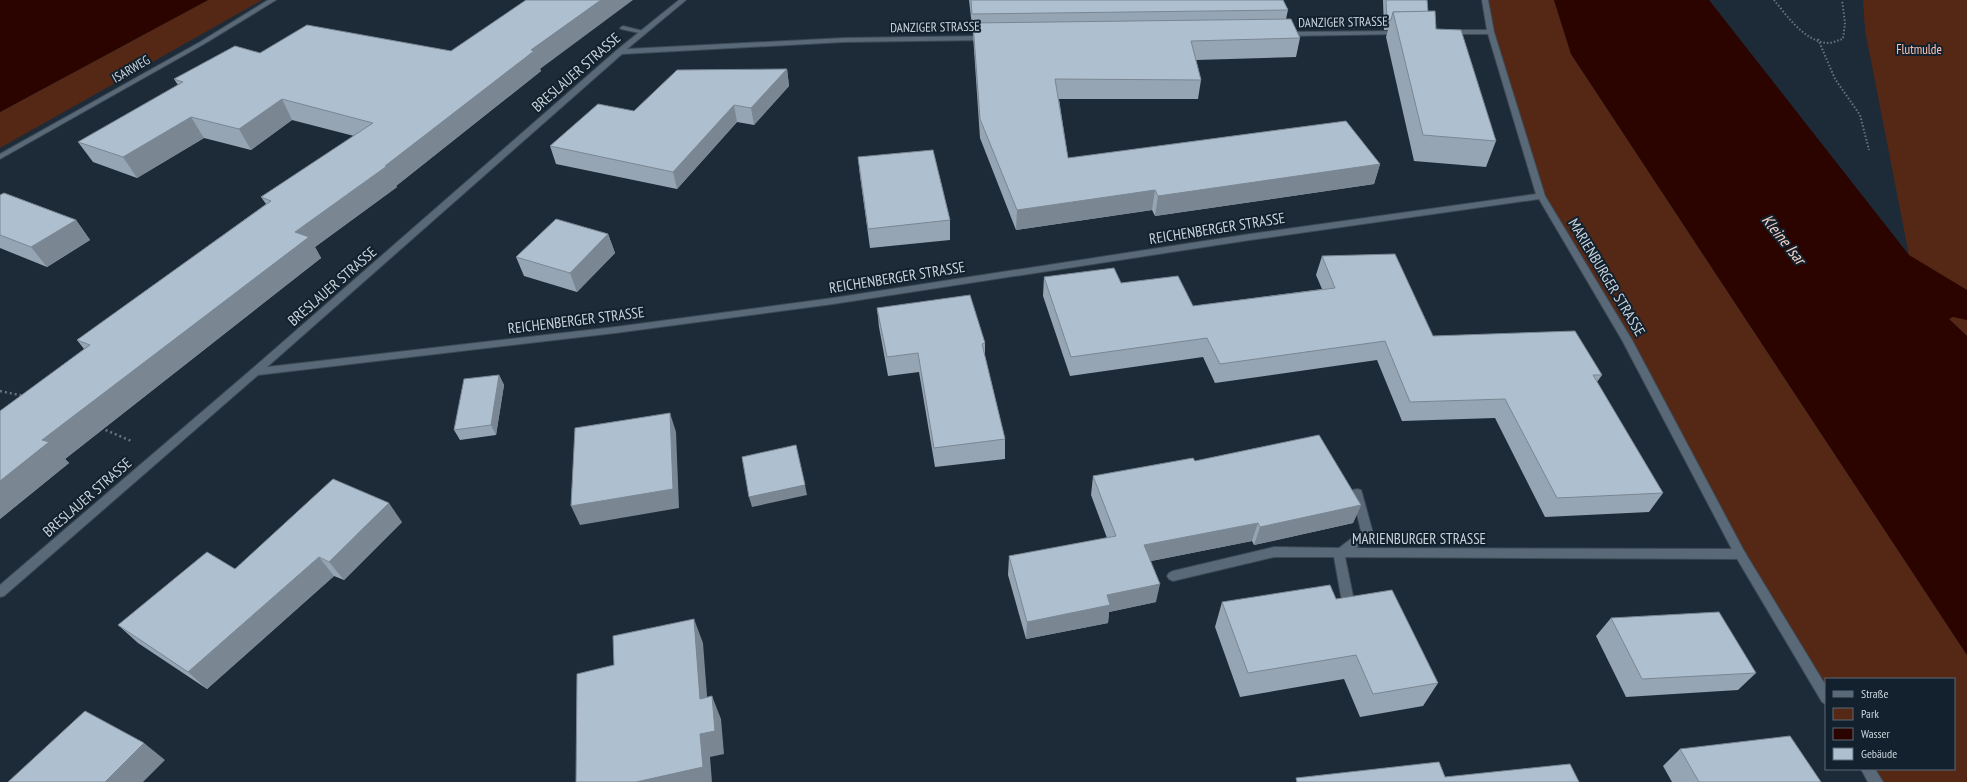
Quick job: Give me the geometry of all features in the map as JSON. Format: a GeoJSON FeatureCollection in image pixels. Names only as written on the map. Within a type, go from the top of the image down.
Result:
{"type":"FeatureCollection","features":[{"type":"Feature","properties":{"kind":"street","name":"ISARWEG"},"geometry":{"type":"LineString","coordinates":[[0,157],[202,43],[273,0]]}},
{"type":"Feature","properties":{"kind":"street","name":"BRESLAUER STRASSE"},"geometry":{"type":"LineString","coordinates":[[0,592],[255,372],[620,52],[683,0]]}},
{"type":"Feature","properties":{"kind":"street","name":"MARIENBURGER STRASSE"},"geometry":{"type":"LineString","coordinates":[[1485,0],[1491,32],[1541,196],[1627,340],[1740,554],[1825,696]]}},
{"type":"Feature","properties":{"kind":"street"},"geometry":{"type":"LineString","coordinates":[[623,28],[644,32]]}},
{"type":"Feature","properties":{"kind":"street"},"geometry":{"type":"LineString","coordinates":[[1444,32],[1491,32]]}},
{"type":"Feature","properties":{"kind":"street","name":"DANZIGER STRASSE"},"geometry":{"type":"LineString","coordinates":[[1277,34],[1404,33]]}},
{"type":"Feature","properties":{"kind":"street","name":"DANZIGER STRASSE"},"geometry":{"type":"LineString","coordinates":[[620,52],[844,40],[993,38]]}},
{"type":"Feature","properties":{"kind":"street","name":"REICHENBERGER STRASSE"},"geometry":{"type":"LineString","coordinates":[[255,372],[615,330],[833,301],[1250,237],[1541,196]]}},
{"type":"Feature","properties":{"kind":"street"},"geometry":{"type":"LineString","coordinates":[[1354,610],[1347,596],[1339,554],[1367,532],[1357,493]]}},
{"type":"Feature","properties":{"kind":"street","name":"MARIENBURGER STRASSE"},"geometry":{"type":"LineString","coordinates":[[1173,576],[1274,552],[1339,554],[1740,554]]}},
{"type":"Feature","properties":{"kind":"street"},"geometry":{"type":"LineString","coordinates":[[1869,770],[1876,782]]}},
{"type":"Feature","properties":{"kind":"path"},"geometry":{"type":"LineString","coordinates":[[1774,0],[1793,23],[1809,35],[1827,43],[1843,39],[1846,23],[1842,0]]}},
{"type":"Feature","properties":{"kind":"path"},"geometry":{"type":"LineString","coordinates":[[1818,40],[1836,79],[1860,115],[1869,150]]}},
{"type":"Feature","properties":{"kind":"path"},"geometry":{"type":"LineString","coordinates":[[0,391],[29,397]]}},
{"type":"Feature","properties":{"kind":"path"},"geometry":{"type":"LineString","coordinates":[[94,425],[159,454]]}},
{"type":"Feature","properties":{"kind":"green space"},"geometry":{"type":"Polygon","coordinates":[[[208,0],[262,0],[0,148],[0,112],[208,0]]]}},
{"type":"Feature","properties":{"kind":"green space"},"geometry":{"type":"Polygon","coordinates":[[[1485,0],[1554,0],[1571,54],[1967,655],[1967,782],[1876,782],[1869,770],[1955,770],[1955,678],[1825,678],[1825,696],[1627,340],[1541,196],[1491,32],[1485,0]]]}},
{"type":"Feature","properties":{"kind":"green space","name":"Flutmulde"},"geometry":{"type":"Polygon","coordinates":[[[1863,0],[1967,0],[1967,336],[1949,319],[1909,255],[1865,30],[1863,0]]]}},
{"type":"Feature","properties":{"kind":"water"},"geometry":{"type":"Polygon","coordinates":[[[0,0],[208,0],[0,112],[0,0]]]}},
{"type":"Feature","properties":{"kind":"water","name":"Kleine Isar"},"geometry":{"type":"Polygon","coordinates":[[[1554,0],[1709,0],[1909,255],[1967,290],[1967,320],[1953,317],[1949,319],[1967,336],[1967,655],[1571,54],[1554,0]]]}},
{"type":"Feature","properties":{"kind":"building"},"geometry":{"type":"Polygon","coordinates":[[[526,0],[601,0],[531,50],[534,51],[385,166],[387,166],[295,232],[309,237],[42,440],[49,442],[0,481],[0,411],[90,345],[77,340],[271,201],[261,197],[373,123],[282,99],[239,129],[191,117],[123,157],[78,142],[183,82],[174,79],[235,46],[260,53],[307,25],[451,51],[526,0]]]}},
{"type":"Feature","properties":{"kind":"building"},"geometry":{"type":"Polygon","coordinates":[[[971,0],[1283,0],[1288,10],[972,14],[971,0]]]}},
{"type":"Feature","properties":{"kind":"building"},"geometry":{"type":"Polygon","coordinates":[[[1386,0],[1427,0],[1428,12],[1393,12],[1391,20],[1387,20],[1386,0]]]}},
{"type":"Feature","properties":{"kind":"building"},"geometry":{"type":"Polygon","coordinates":[[[1435,11],[1436,29],[1461,30],[1496,141],[1423,135],[1393,12],[1435,11]]]}},
{"type":"Feature","properties":{"kind":"building"},"geometry":{"type":"Polygon","coordinates":[[[1291,19],[1300,38],[1191,41],[1201,80],[1055,79],[1068,158],[1346,121],[1380,164],[1158,196],[1155,190],[1017,210],[980,119],[973,23],[1291,19]]]}},
{"type":"Feature","properties":{"kind":"building"},"geometry":{"type":"Polygon","coordinates":[[[787,69],[751,108],[734,105],[673,172],[550,146],[598,104],[634,111],[677,70],[787,69]]]}},
{"type":"Feature","properties":{"kind":"building"},"geometry":{"type":"Polygon","coordinates":[[[933,150],[950,220],[868,229],[858,157],[933,150]]]}},
{"type":"Feature","properties":{"kind":"building"},"geometry":{"type":"Polygon","coordinates":[[[4,193],[76,220],[31,247],[0,235],[0,195],[4,193]]]}},
{"type":"Feature","properties":{"kind":"building"},"geometry":{"type":"Polygon","coordinates":[[[556,219],[608,234],[570,273],[516,257],[556,219]]]}},
{"type":"Feature","properties":{"kind":"building"},"geometry":{"type":"Polygon","coordinates":[[[1395,254],[1433,336],[1575,331],[1602,375],[1593,375],[1663,493],[1557,498],[1505,399],[1410,402],[1385,341],[1220,364],[1207,338],[1071,357],[1044,277],[1114,268],[1121,283],[1178,276],[1193,306],[1335,288],[1322,256],[1395,254]]]}},
{"type":"Feature","properties":{"kind":"building"},"geometry":{"type":"Polygon","coordinates":[[[970,295],[985,343],[982,344],[1005,439],[934,448],[918,353],[887,357],[877,308],[970,295]]]}},
{"type":"Feature","properties":{"kind":"building"},"geometry":{"type":"Polygon","coordinates":[[[499,375],[491,425],[454,430],[464,379],[499,375]]]}},
{"type":"Feature","properties":{"kind":"building"},"geometry":{"type":"Polygon","coordinates":[[[670,413],[673,489],[571,506],[575,428],[670,413]]]}},
{"type":"Feature","properties":{"kind":"building"},"geometry":{"type":"Polygon","coordinates":[[[1319,435],[1361,505],[1260,527],[1258,523],[1144,545],[1160,584],[1107,595],[1110,605],[1027,622],[1009,556],[1116,536],[1093,476],[1193,458],[1195,461],[1319,435]]]}},
{"type":"Feature","properties":{"kind":"building"},"geometry":{"type":"Polygon","coordinates":[[[796,445],[805,485],[749,497],[742,457],[796,445]]]}},
{"type":"Feature","properties":{"kind":"building"},"geometry":{"type":"Polygon","coordinates":[[[333,479],[389,503],[329,562],[319,557],[188,672],[118,625],[207,552],[235,569],[333,479]]]}},
{"type":"Feature","properties":{"kind":"building"},"geometry":{"type":"Polygon","coordinates":[[[1330,585],[1336,599],[1392,590],[1438,683],[1373,694],[1356,655],[1248,673],[1222,602],[1330,585]]]}},
{"type":"Feature","properties":{"kind":"building"},"geometry":{"type":"Polygon","coordinates":[[[1719,612],[1756,673],[1642,679],[1611,618],[1719,612]]]}},
{"type":"Feature","properties":{"kind":"building"},"geometry":{"type":"Polygon","coordinates":[[[694,619],[700,699],[712,696],[715,731],[700,734],[703,767],[636,782],[576,782],[577,674],[614,665],[613,636],[694,619]]]}},
{"type":"Feature","properties":{"kind":"building"},"geometry":{"type":"Polygon","coordinates":[[[85,711],[144,743],[105,782],[8,782],[85,711]]]}},
{"type":"Feature","properties":{"kind":"building"},"geometry":{"type":"Polygon","coordinates":[[[1790,736],[1821,782],[1699,782],[1680,749],[1790,736]]]}},
{"type":"Feature","properties":{"kind":"building"},"geometry":{"type":"Polygon","coordinates":[[[1439,762],[1445,777],[1570,764],[1579,782],[1297,782],[1296,778],[1439,762]]]}}]}
